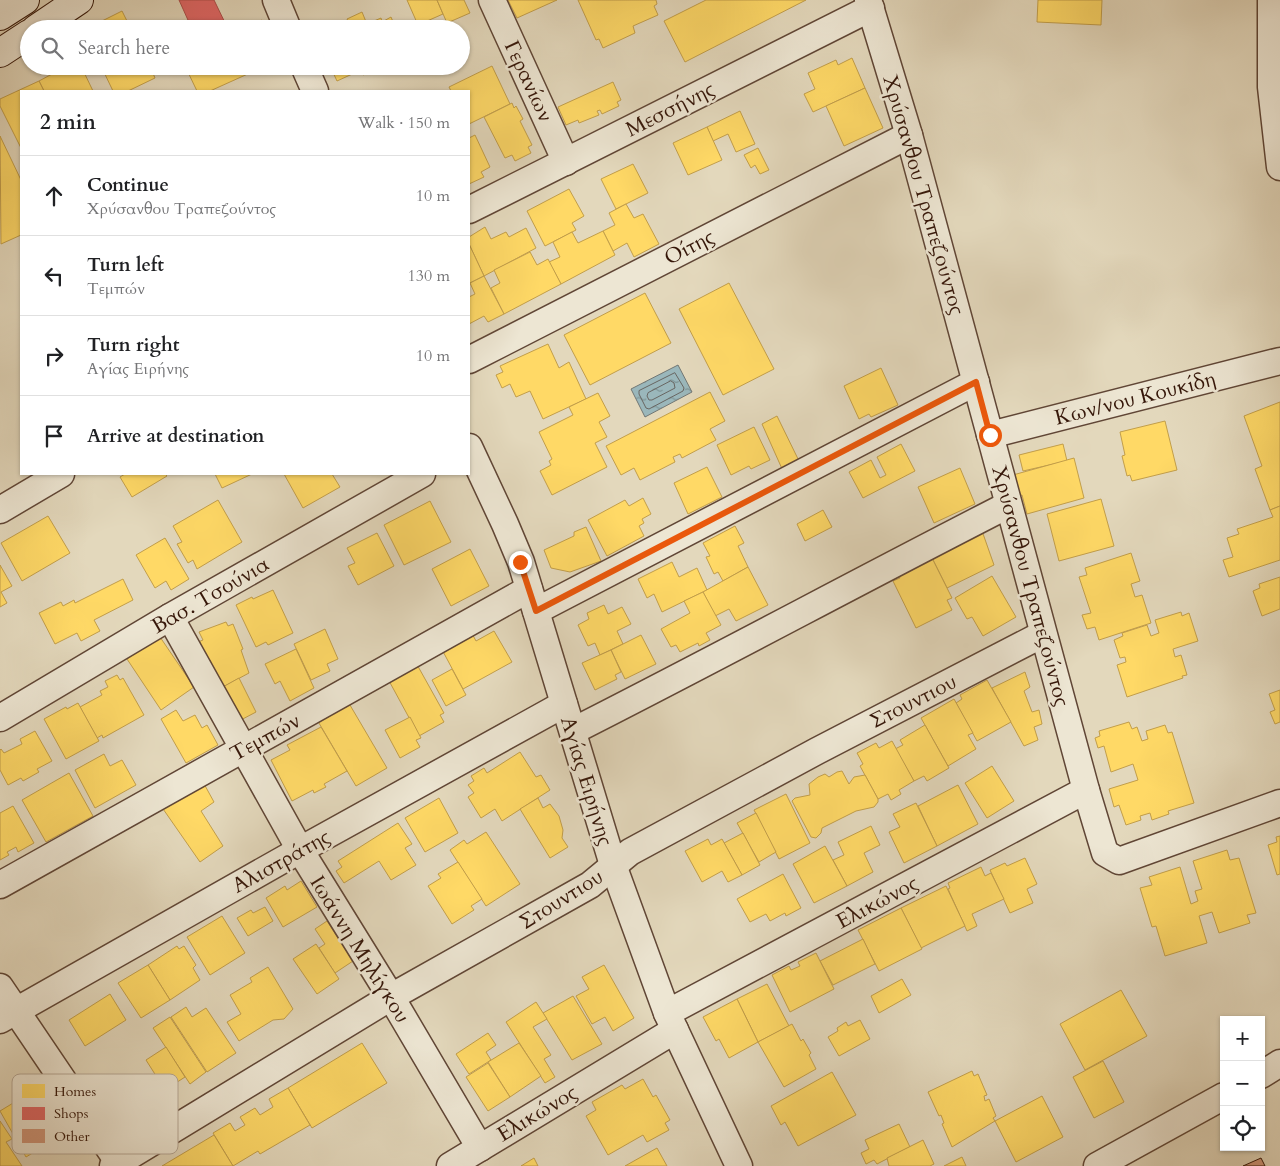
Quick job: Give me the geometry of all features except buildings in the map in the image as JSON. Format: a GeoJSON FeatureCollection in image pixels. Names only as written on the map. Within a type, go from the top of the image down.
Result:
{"type":"FeatureCollection","features":[{"type":"Feature","properties":{"kind":"main road"},"geometry":{"type":"LineString","coordinates":[[49,20],[79,0]]}},
{"type":"Feature","properties":{"kind":"main road"},"geometry":{"type":"LineString","coordinates":[[0,53],[20,40]]}},
{"type":"Feature","properties":{"kind":"street"},"geometry":{"type":"LineString","coordinates":[[276,0],[284,20]]}},
{"type":"Feature","properties":{"kind":"street","name":"Γερανίων"},"geometry":{"type":"LineString","coordinates":[[492,0],[566,162]]}},
{"type":"Feature","properties":{"kind":"street"},"geometry":{"type":"LineString","coordinates":[[1271,0],[1271,87],[1280,166]]}},
{"type":"Feature","properties":{"kind":"street","name":"Μεσσήνης"},"geometry":{"type":"LineString","coordinates":[[470,210],[566,162],[869,4]]}},
{"type":"Feature","properties":{"kind":"street","name":"Χρύσανθου Τραπεζούντος"},"geometry":{"type":"LineString","coordinates":[[869,4],[909,134],[1043,634],[1105,853],[1119,861],[1280,803]]}},
{"type":"Feature","properties":{"kind":"street"},"geometry":{"type":"LineString","coordinates":[[308,75],[315,90]]}},
{"type":"Feature","properties":{"kind":"street","name":"Οίτης"},"geometry":{"type":"LineString","coordinates":[[470,359],[909,134]]}},
{"type":"Feature","properties":{"kind":"street","name":"Κων/νου Κουκίδη"},"geometry":{"type":"LineString","coordinates":[[990,435],[1280,360]]}},
{"type":"Feature","properties":{"kind":"street","name":"Τεμπών"},"geometry":{"type":"LineString","coordinates":[[0,885],[243,750],[532,600],[976,382]]}},
{"type":"Feature","properties":{"kind":"street","name":"Αγίας Ειρήνης"},"geometry":{"type":"LineString","coordinates":[[470,449],[513,541],[613,866],[671,1021],[739,1166]]}},
{"type":"Feature","properties":{"kind":"street"},"geometry":{"type":"LineString","coordinates":[[4,500],[59,475]]}},
{"type":"Feature","properties":{"kind":"street","name":"Βασ. Τσούνια"},"geometry":{"type":"LineString","coordinates":[[0,718],[170,617],[420,475]]}},
{"type":"Feature","properties":{"kind":"street"},"geometry":{"type":"LineString","coordinates":[[573,731],[1008,505]]}},
{"type":"Feature","properties":{"kind":"street","name":"Ιωάννη Μηλίγκου"},"geometry":{"type":"LineString","coordinates":[[170,617],[300,850],[391,997],[480,1148]]}},
{"type":"Feature","properties":{"kind":"street","name":"Στουντιου"},"geometry":{"type":"LineString","coordinates":[[178,1128],[391,997],[590,885],[630,852],[817,751],[1043,634]]}},
{"type":"Feature","properties":{"kind":"street","name":"Αλιστράτης"},"geometry":{"type":"LineString","coordinates":[[8,1016],[300,850],[564,704]]}},
{"type":"Feature","properties":{"kind":"street","name":"Ελικώνος"},"geometry":{"type":"LineString","coordinates":[[450,1166],[671,1021],[1086,790]]}},
{"type":"Feature","properties":{"kind":"street"},"geometry":{"type":"LineString","coordinates":[[0,986],[8,1016],[51,1074]]}},
{"type":"Feature","properties":{"kind":"street"},"geometry":{"type":"LineString","coordinates":[[1265,1072],[1280,1063]]}},
{"type":"Feature","properties":{"kind":"street"},"geometry":{"type":"LineString","coordinates":[[1097,1166],[1220,1098]]}},
{"type":"Feature","properties":{"kind":"street"},"geometry":{"type":"LineString","coordinates":[[110,1154],[118,1165]]}},
{"type":"Feature","properties":{"kind":"street","name":"Στουντιου"},"geometry":{"type":"LineString","coordinates":[[118,1165],[136,1154]]}},
{"type":"Feature","properties":{"kind":"water"},"geometry":{"type":"Polygon","coordinates":[[[678,365],[692,392],[645,417],[631,389],[678,365]]]}},
{"type":"Feature","properties":{"kind":"route"},"geometry":{"type":"LineString","coordinates":[[520,562],[536,611],[976,382],[990,435]]}}]}
